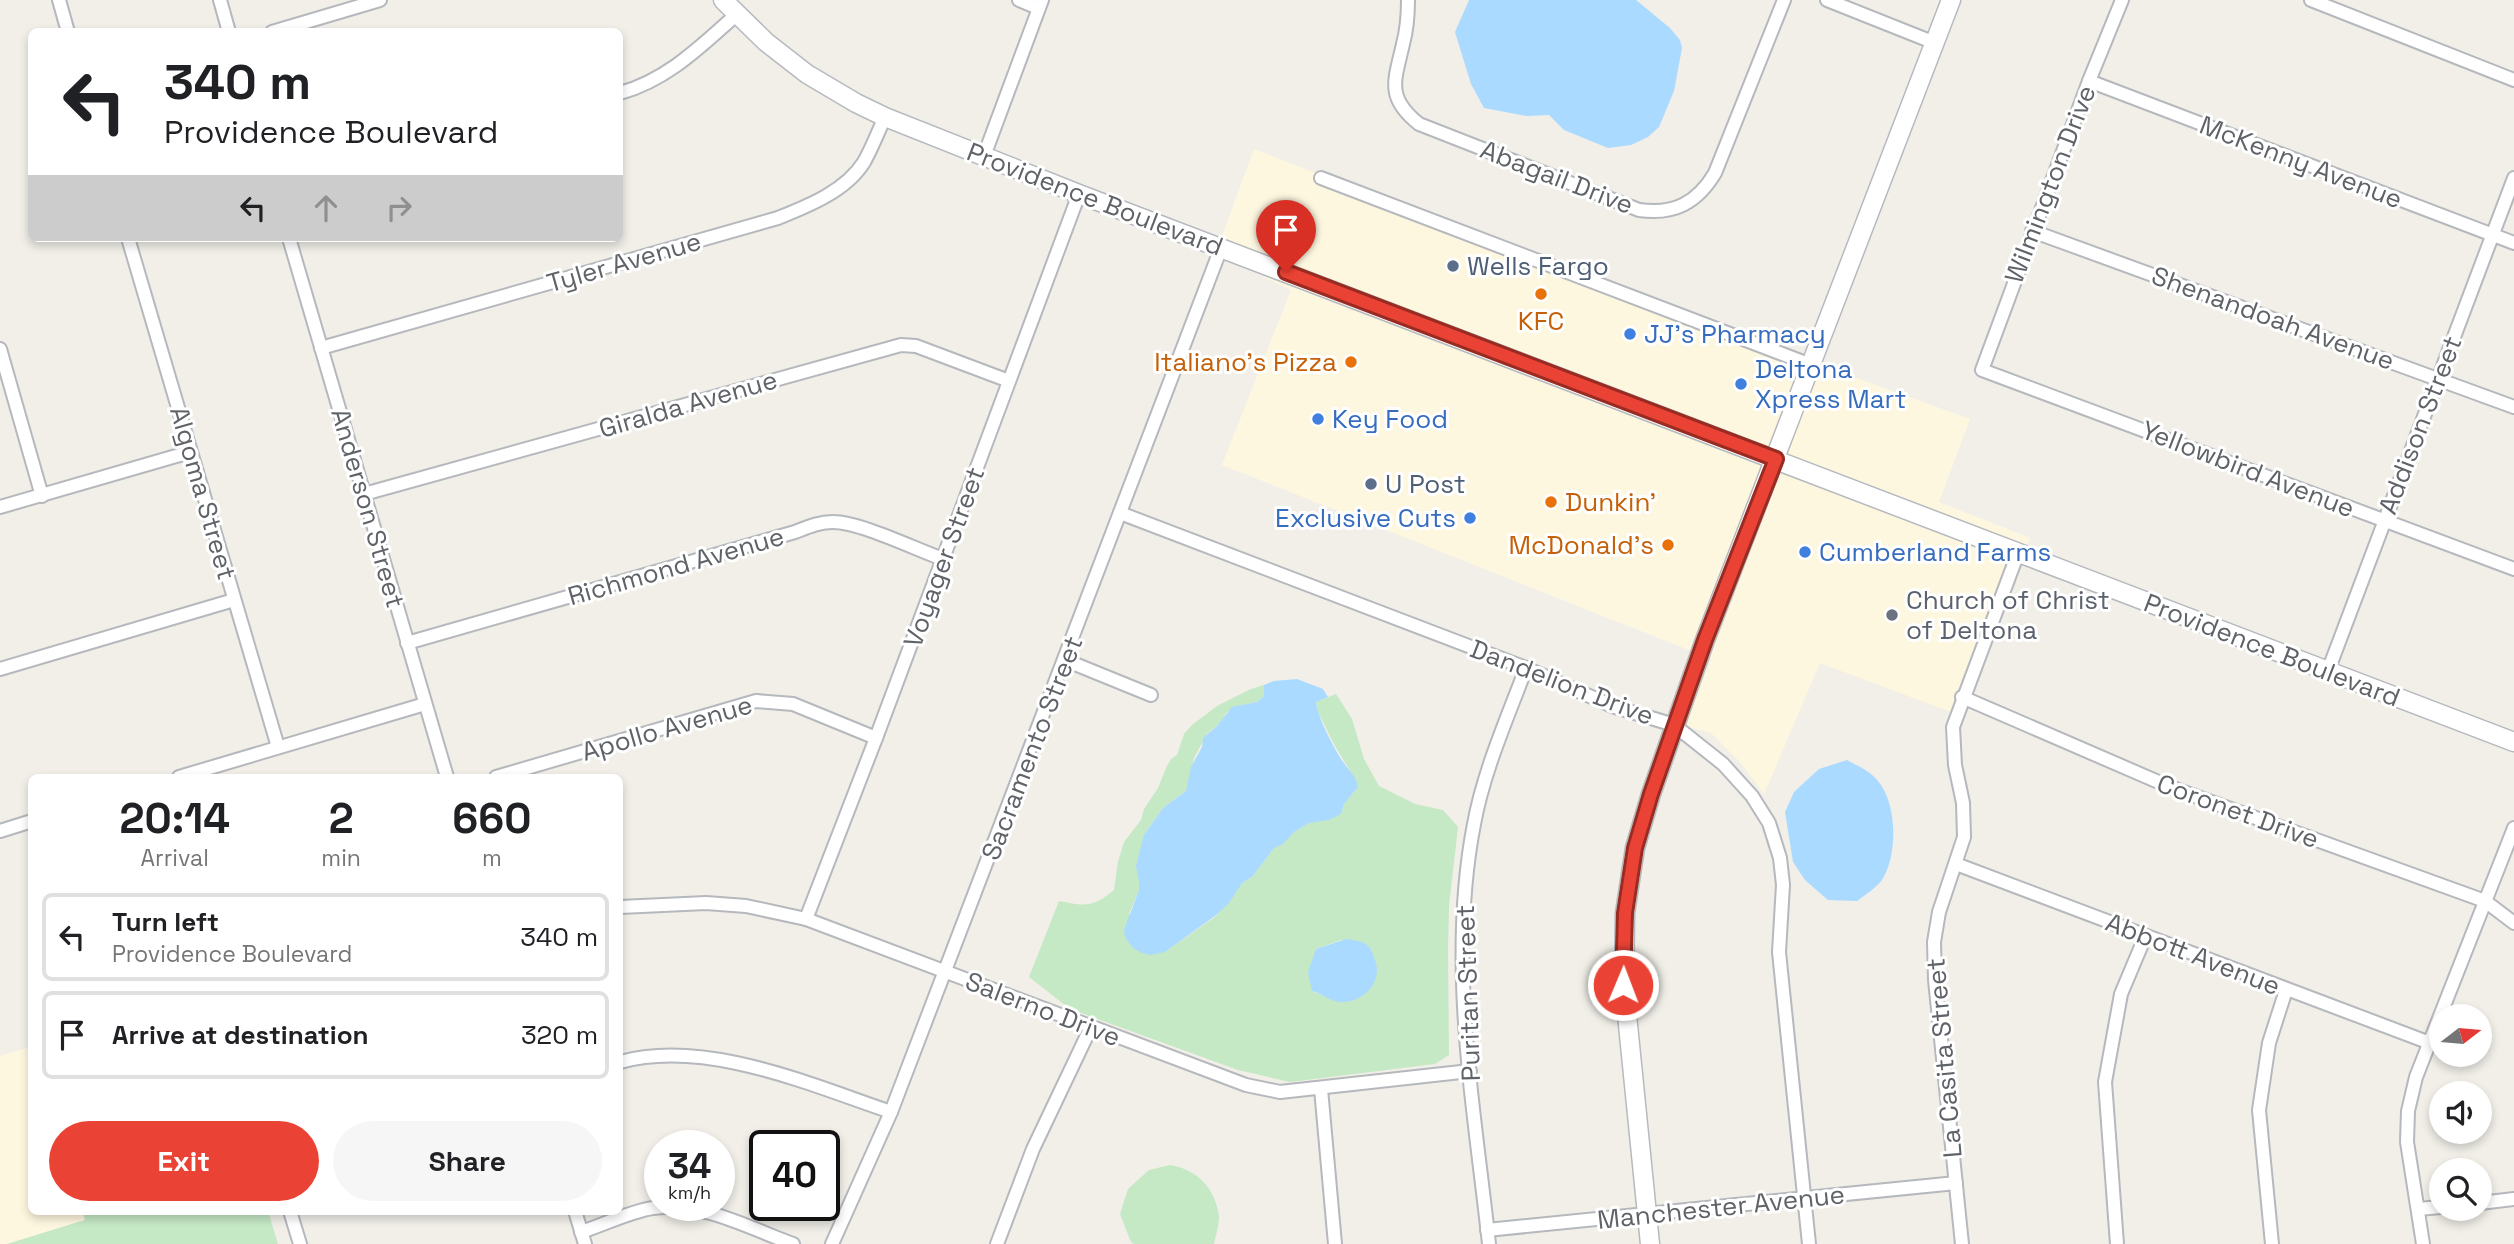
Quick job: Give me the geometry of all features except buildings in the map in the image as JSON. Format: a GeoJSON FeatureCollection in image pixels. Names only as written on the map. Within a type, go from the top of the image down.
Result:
{"type":"FeatureCollection","features":[{"type":"Feature","properties":{"kind":"main road","name":"Providence Boulevard"},"geometry":{"type":"LineString","coordinates":[[723,0],[736,15],[807,74],[885,117],[1079,194],[2514,742]]}},
{"type":"Feature","properties":{"kind":"main road"},"geometry":{"type":"LineString","coordinates":[[1650,1244],[1623,985],[1625,913],[1635,848],[1674,725],[1951,0]]}},
{"type":"Feature","properties":{"kind":"street"},"geometry":{"type":"LineString","coordinates":[[59,0],[67,28]]}},
{"type":"Feature","properties":{"kind":"street"},"geometry":{"type":"LineString","coordinates":[[220,0],[228,28]]}},
{"type":"Feature","properties":{"kind":"street"},"geometry":{"type":"LineString","coordinates":[[285,28],[380,0]]}},
{"type":"Feature","properties":{"kind":"street"},"geometry":{"type":"LineString","coordinates":[[984,156],[1040,4],[1019,0]]}},
{"type":"Feature","properties":{"kind":"street","name":"Abagail Drive"},"geometry":{"type":"LineString","coordinates":[[1408,0],[1408,20],[1395,68],[1394,83],[1397,97],[1408,115],[1419,124],[1639,210],[1657,212],[1683,206],[1706,188],[1711,180],[1784,0]]}},
{"type":"Feature","properties":{"kind":"street"},"geometry":{"type":"LineString","coordinates":[[1827,0],[1935,43]]}},
{"type":"Feature","properties":{"kind":"street","name":"Wilmington Drive"},"geometry":{"type":"LineString","coordinates":[[1982,370],[2032,231],[2122,0]]}},
{"type":"Feature","properties":{"kind":"street"},"geometry":{"type":"LineString","coordinates":[[2311,0],[2514,80]]}},
{"type":"Feature","properties":{"kind":"street"},"geometry":{"type":"LineString","coordinates":[[623,92],[656,79],[681,63],[736,15]]}},
{"type":"Feature","properties":{"kind":"street","name":"McKenny Avenue"},"geometry":{"type":"LineString","coordinates":[[2089,81],[2514,243]]}},
{"type":"Feature","properties":{"kind":"street","name":"Tyler Avenue"},"geometry":{"type":"LineString","coordinates":[[321,348],[778,218],[815,203],[843,183],[863,164],[885,117]]}},
{"type":"Feature","properties":{"kind":"street"},"geometry":{"type":"LineString","coordinates":[[1321,178],[1811,365]]}},
{"type":"Feature","properties":{"kind":"street","name":"Addison Street"},"geometry":{"type":"LineString","coordinates":[[2328,671],[2514,178]]}},
{"type":"Feature","properties":{"kind":"street","name":"Voyager Street"},"geometry":{"type":"LineString","coordinates":[[806,919],[1079,194]]}},
{"type":"Feature","properties":{"kind":"street","name":"Shenandoah Avenue"},"geometry":{"type":"LineString","coordinates":[[2032,231],[2514,407]]}},
{"type":"Feature","properties":{"kind":"street","name":"Algoma Street"},"geometry":{"type":"LineString","coordinates":[[129,242],[278,747]]}},
{"type":"Feature","properties":{"kind":"street","name":"Anderson Street"},"geometry":{"type":"LineString","coordinates":[[290,242],[446,774]]}},
{"type":"Feature","properties":{"kind":"street","name":"Sacramento Street"},"geometry":{"type":"LineString","coordinates":[[832,1244],[891,1112],[1221,248]]}},
{"type":"Feature","properties":{"kind":"street","name":"Giralda Avenue"},"geometry":{"type":"LineString","coordinates":[[364,494],[901,345],[916,346],[1009,381]]}},
{"type":"Feature","properties":{"kind":"street"},"geometry":{"type":"LineString","coordinates":[[0,349],[42,496]]}},
{"type":"Feature","properties":{"kind":"street","name":"Yellowbird Avenue"},"geometry":{"type":"LineString","coordinates":[[1982,370],[2514,569]]}},
{"type":"Feature","properties":{"kind":"street"},"geometry":{"type":"LineString","coordinates":[[0,507],[190,452]]}},
{"type":"Feature","properties":{"kind":"street","name":"Dandelion Drive"},"geometry":{"type":"LineString","coordinates":[[1120,513],[1526,667],[1612,706],[1674,725],[1723,764],[1752,796],[1769,823],[1780,858],[1783,885],[1779,952],[1809,1244]]}},
{"type":"Feature","properties":{"kind":"street","name":"Richmond Avenue"},"geometry":{"type":"LineString","coordinates":[[407,643],[795,532],[814,524],[834,522],[851,525],[943,559]]}},
{"type":"Feature","properties":{"kind":"street","name":"La Casita Street"},"geometry":{"type":"LineString","coordinates":[[1962,1244],[1935,980],[1934,942],[1938,912],[1964,836],[1963,803],[1955,765],[1953,727],[2018,553]]}},
{"type":"Feature","properties":{"kind":"street"},"geometry":{"type":"LineString","coordinates":[[0,669],[234,600]]}},
{"type":"Feature","properties":{"kind":"street"},"geometry":{"type":"LineString","coordinates":[[1065,660],[1151,695]]}},
{"type":"Feature","properties":{"kind":"street","name":"Puritan Street"},"geometry":{"type":"LineString","coordinates":[[1489,1244],[1461,966],[1464,892],[1474,824],[1484,782],[1526,667]]}},
{"type":"Feature","properties":{"kind":"street","name":"Coronet Drive"},"geometry":{"type":"LineString","coordinates":[[1962,697],[2170,787],[2485,901],[2514,923]]}},
{"type":"Feature","properties":{"kind":"street","name":"Apollo Avenue"},"geometry":{"type":"LineString","coordinates":[[506,774],[756,701],[793,704],[876,738]]}},
{"type":"Feature","properties":{"kind":"street"},"geometry":{"type":"LineString","coordinates":[[189,774],[425,704]]}},
{"type":"Feature","properties":{"kind":"street"},"geometry":{"type":"LineString","coordinates":[[0,831],[28,822]]}},
{"type":"Feature","properties":{"kind":"street"},"geometry":{"type":"LineString","coordinates":[[2445,1004],[2514,828]]}},
{"type":"Feature","properties":{"kind":"street","name":"Abbott Avenue"},"geometry":{"type":"LineString","coordinates":[[1956,864],[2429,1043]]}},
{"type":"Feature","properties":{"kind":"street","name":"Salerno Drive"},"geometry":{"type":"LineString","coordinates":[[623,907],[706,903],[746,906],[806,919],[1246,1085],[1280,1092],[1470,1071]]}},
{"type":"Feature","properties":{"kind":"street"},"geometry":{"type":"LineString","coordinates":[[2117,1244],[2105,1082],[2121,994],[2145,937]]}},
{"type":"Feature","properties":{"kind":"street"},"geometry":{"type":"LineString","coordinates":[[2272,1244],[2259,1110],[2269,1043],[2286,990]]}},
{"type":"Feature","properties":{"kind":"street"},"geometry":{"type":"LineString","coordinates":[[997,1244],[1033,1149],[1091,1027]]}},
{"type":"Feature","properties":{"kind":"street"},"geometry":{"type":"LineString","coordinates":[[2423,1244],[2407,1142],[2408,1111],[2416,1077],[2429,1045]]}},
{"type":"Feature","properties":{"kind":"street"},"geometry":{"type":"LineString","coordinates":[[623,1062],[678,1056],[730,1061],[766,1070],[891,1112]]}},
{"type":"Feature","properties":{"kind":"street"},"geometry":{"type":"LineString","coordinates":[[1321,1089],[1335,1244]]}},
{"type":"Feature","properties":{"kind":"street","name":"Manchester Avenue"},"geometry":{"type":"LineString","coordinates":[[1487,1230],[1956,1183]]}},
{"type":"Feature","properties":{"kind":"street"},"geometry":{"type":"LineString","coordinates":[[2492,1202],[2514,1199]]}},
{"type":"Feature","properties":{"kind":"street"},"geometry":{"type":"LineString","coordinates":[[576,1215],[583,1238],[652,1208],[684,1208],[706,1212],[793,1244]]}},
{"type":"Feature","properties":{"kind":"street"},"geometry":{"type":"LineString","coordinates":[[2418,1209],[2429,1208]]}},
{"type":"Feature","properties":{"kind":"street"},"geometry":{"type":"LineString","coordinates":[[291,1215],[300,1244]]}},
{"type":"Feature","properties":{"kind":"shaded area"},"geometry":{"type":"Polygon","coordinates":[[[1254,149],[1316,173],[1313,181],[1803,368],[1772,452],[1220,241],[1254,149]]]}},
{"type":"Feature","properties":{"kind":"shaded area"},"geometry":{"type":"Polygon","coordinates":[[[1224,257],[1768,462],[1694,652],[1222,465],[1291,290],[1224,257]]]}},
{"type":"Feature","properties":{"kind":"shaded area"},"geometry":{"type":"Polygon","coordinates":[[[1818,364],[1970,419],[1939,502],[2030,538],[2026,550],[1784,456],[1818,364]]]}},
{"type":"Feature","properties":{"kind":"shaded area"},"geometry":{"type":"Polygon","coordinates":[[[1779,467],[2010,556],[1951,712],[1820,663],[1764,794],[1741,763],[1711,733],[1685,726],[1711,659],[1706,657],[1779,467]]]}},
{"type":"Feature","properties":{"kind":"shaded area"},"geometry":{"type":"Polygon","coordinates":[[[28,1048],[28,1215],[83,1215],[85,1220],[7,1244],[0,1244],[0,1056],[28,1048]]]}},
{"type":"Feature","properties":{"kind":"green space"},"geometry":{"type":"Polygon","coordinates":[[[1264,685],[1264,696],[1257,702],[1242,705],[1226,713],[1222,721],[1207,734],[1194,758],[1186,791],[1163,808],[1144,835],[1139,890],[1129,914],[1165,952],[1215,917],[1242,883],[1252,877],[1274,848],[1294,832],[1309,823],[1341,814],[1344,804],[1358,787],[1330,736],[1316,702],[1336,694],[1352,719],[1364,759],[1379,786],[1415,804],[1443,810],[1458,827],[1449,906],[1449,1055],[1435,1064],[1290,1082],[1238,1070],[1070,1009],[1029,977],[1059,901],[1094,903],[1114,890],[1124,842],[1141,820],[1166,768],[1177,755],[1184,734],[1217,706],[1264,685]],[[1341,940],[1316,949],[1312,991],[1326,997],[1372,951],[1362,943],[1341,940]]]}},
{"type":"Feature","properties":{"kind":"green space"},"geometry":{"type":"Polygon","coordinates":[[[1170,1165],[1189,1171],[1209,1189],[1219,1217],[1214,1244],[1131,1242],[1120,1214],[1128,1189],[1149,1170],[1170,1165]]]}},
{"type":"Feature","properties":{"kind":"green space"},"geometry":{"type":"Polygon","coordinates":[[[83,1215],[269,1215],[278,1244],[7,1244],[85,1220],[83,1215]]]}},
{"type":"Feature","properties":{"kind":"water"},"geometry":{"type":"Polygon","coordinates":[[[1469,0],[1636,0],[1670,28],[1680,40],[1682,48],[1674,91],[1659,127],[1648,137],[1631,145],[1608,148],[1564,130],[1549,115],[1526,116],[1484,108],[1471,84],[1455,32],[1469,0]]]}},
{"type":"Feature","properties":{"kind":"water"},"geometry":{"type":"Polygon","coordinates":[[[1297,679],[1323,689],[1328,697],[1316,702],[1320,716],[1331,742],[1358,787],[1344,804],[1341,814],[1329,820],[1309,823],[1294,832],[1283,844],[1274,848],[1252,877],[1242,883],[1229,903],[1165,952],[1150,955],[1133,948],[1125,937],[1124,930],[1139,890],[1136,866],[1144,835],[1163,808],[1186,791],[1191,767],[1202,747],[1203,738],[1232,707],[1257,702],[1264,696],[1264,685],[1274,681],[1297,679]]]}},
{"type":"Feature","properties":{"kind":"water"},"geometry":{"type":"Polygon","coordinates":[[[1847,760],[1868,772],[1880,783],[1891,810],[1893,825],[1888,869],[1880,883],[1857,901],[1828,900],[1805,880],[1793,862],[1785,812],[1794,792],[1819,769],[1847,760]]]}},
{"type":"Feature","properties":{"kind":"water"},"geometry":{"type":"Polygon","coordinates":[[[1346,939],[1369,947],[1377,968],[1374,982],[1365,994],[1352,1001],[1340,1002],[1312,991],[1308,972],[1316,949],[1346,939]]]}},
{"type":"Feature","properties":{"kind":"place","name":"Wells Fargo"},"geometry":{"type":"Point","coordinates":[1453,266]}},
{"type":"Feature","properties":{"kind":"place","name":"KFC"},"geometry":{"type":"Point","coordinates":[1541,294]}},
{"type":"Feature","properties":{"kind":"place","name":"JJ's Pharmacy"},"geometry":{"type":"Point","coordinates":[1630,334]}},
{"type":"Feature","properties":{"kind":"place","name":"Italiano's Pizza"},"geometry":{"type":"Point","coordinates":[1351,362]}},
{"type":"Feature","properties":{"kind":"place","name":"Deltona Xpress Mart"},"geometry":{"type":"Point","coordinates":[1741,384]}},
{"type":"Feature","properties":{"kind":"place","name":"Key Food"},"geometry":{"type":"Point","coordinates":[1318,419]}},
{"type":"Feature","properties":{"kind":"place","name":"U Post"},"geometry":{"type":"Point","coordinates":[1371,484]}},
{"type":"Feature","properties":{"kind":"place","name":"Dunkin'"},"geometry":{"type":"Point","coordinates":[1551,502]}},
{"type":"Feature","properties":{"kind":"place","name":"Exclusive Cuts"},"geometry":{"type":"Point","coordinates":[1470,518]}},
{"type":"Feature","properties":{"kind":"place","name":"McDonald's"},"geometry":{"type":"Point","coordinates":[1668,545]}},
{"type":"Feature","properties":{"kind":"place","name":"Cumberland Farms"},"geometry":{"type":"Point","coordinates":[1805,552]}},
{"type":"Feature","properties":{"kind":"place","name":"Church of Christ of Deltona"},"geometry":{"type":"Point","coordinates":[1892,615]}},
{"type":"Feature","properties":{"kind":"route"},"geometry":{"type":"LineString","coordinates":[[1286,272],[1776,459],[1674,725],[1635,848],[1625,913],[1623,985]]}}]}
